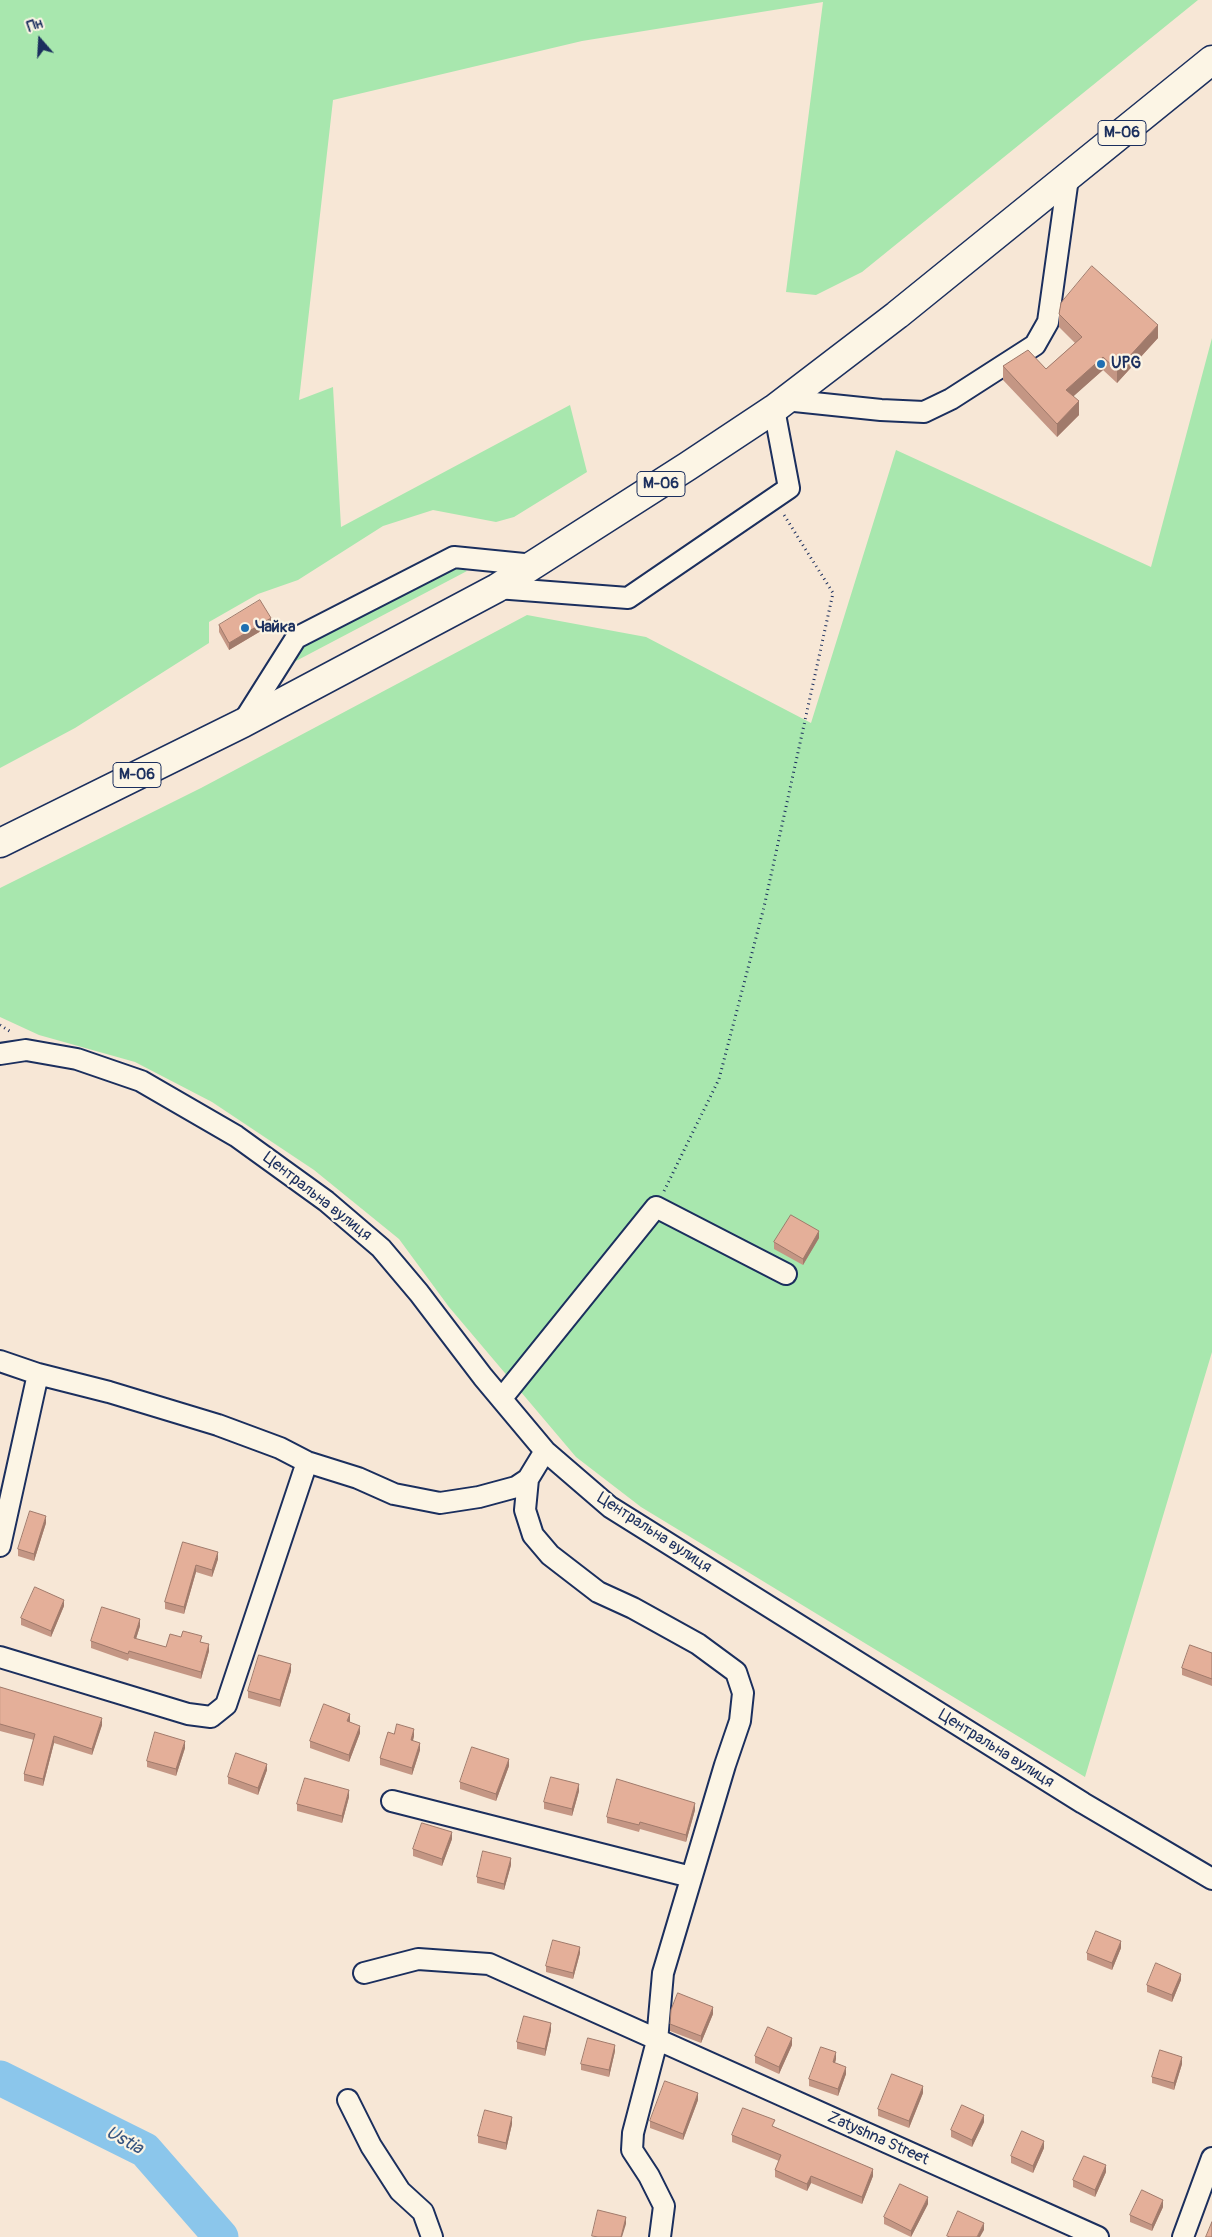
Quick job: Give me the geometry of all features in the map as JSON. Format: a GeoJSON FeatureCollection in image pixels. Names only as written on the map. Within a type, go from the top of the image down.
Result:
{"type":"FeatureCollection","features":[{"type":"Feature","properties":{"kind":"highway","name":"М-06"},"geometry":{"type":"LineString","coordinates":[[0,843],[243,722],[497,588],[534,565],[779,405],[934,286],[1212,60]]}},
{"type":"Feature","properties":{"kind":"street"},"geometry":{"type":"LineString","coordinates":[[497,588],[628,598],[789,488],[779,405],[924,412],[951,399],[1035,344],[1048,322],[1068,178]]}},
{"type":"Feature","properties":{"kind":"street"},"geometry":{"type":"LineString","coordinates":[[243,722],[296,638],[454,557],[534,565]]}},
{"type":"Feature","properties":{"kind":"street","name":"Центральна вулиця"},"geometry":{"type":"LineString","coordinates":[[0,1054],[26,1050],[78,1059],[96,1065],[141,1081],[236,1136],[326,1201],[381,1248],[419,1293],[483,1377],[545,1451],[610,1507],[1075,1798],[1212,1880]]}},
{"type":"Feature","properties":{"kind":"street"},"geometry":{"type":"LineString","coordinates":[[502,1398],[656,1207],[786,1274]]}},
{"type":"Feature","properties":{"kind":"street"},"geometry":{"type":"LineString","coordinates":[[0,1361],[38,1374],[109,1392],[218,1425],[280,1448],[307,1462],[358,1478],[394,1494],[440,1503],[479,1497],[516,1487],[528,1479],[545,1451]]}},
{"type":"Feature","properties":{"kind":"street"},"geometry":{"type":"LineString","coordinates":[[0,1546],[38,1374]]}},
{"type":"Feature","properties":{"kind":"street"},"geometry":{"type":"LineString","coordinates":[[0,1656],[188,1714],[210,1717],[226,1705],[307,1462]]}},
{"type":"Feature","properties":{"kind":"street"},"geometry":{"type":"LineString","coordinates":[[528,1479],[525,1510],[534,1535],[550,1555],[598,1592],[633,1608],[698,1644],[736,1672],[743,1693],[740,1721],[724,1765],[663,1972],[658,2041],[633,2133],[632,2150],[649,2176],[664,2206],[660,2237]]}},
{"type":"Feature","properties":{"kind":"street"},"geometry":{"type":"LineString","coordinates":[[392,1801],[691,1877]]}},
{"type":"Feature","properties":{"kind":"street","name":"Zatyshna Street"},"geometry":{"type":"LineString","coordinates":[[364,1973],[418,1959],[488,1964],[1098,2237]]}},
{"type":"Feature","properties":{"kind":"street"},"geometry":{"type":"LineString","coordinates":[[348,2100],[371,2146],[400,2191],[423,2212],[432,2237]]}},
{"type":"Feature","properties":{"kind":"street"},"geometry":{"type":"LineString","coordinates":[[1183,2237],[1212,2158]]}},
{"type":"Feature","properties":{"kind":"path"},"geometry":{"type":"LineString","coordinates":[[656,1207],[719,1079],[764,907],[833,593],[774,498]]}},
{"type":"Feature","properties":{"kind":"green space"},"geometry":{"type":"Polygon","coordinates":[[[0,0],[1198,0],[862,272],[816,295],[786,292],[823,2],[582,41],[333,100],[299,400],[333,387],[341,527],[570,405],[587,472],[514,517],[496,522],[433,510],[383,526],[298,580],[258,594],[209,622],[209,643],[75,728],[0,768],[0,0]]]}},
{"type":"Feature","properties":{"kind":"green space"},"geometry":{"type":"Polygon","coordinates":[[[1212,338],[1212,1352],[1085,1777],[641,1507],[576,1457],[449,1307],[399,1239],[314,1170],[212,1102],[135,1062],[39,1035],[0,1017],[0,888],[201,788],[527,615],[646,637],[811,723],[896,450],[1151,567],[1212,338]]]}},
{"type":"Feature","properties":{"kind":"green space"},"geometry":{"type":"Polygon","coordinates":[[[456,566],[467,571],[294,662],[297,648],[456,566]]]}},
{"type":"Feature","properties":{"kind":"building","name":"UPG"},"geometry":{"type":"Polygon","coordinates":[[[1092,266],[1158,325],[1117,370],[1103,357],[1066,390],[1079,401],[1057,424],[1003,366],[1028,350],[1046,369],[1082,337],[1059,314],[1061,303],[1092,266]]]}},
{"type":"Feature","properties":{"kind":"building","name":"Чайка"},"geometry":{"type":"Polygon","coordinates":[[[260,600],[271,618],[229,643],[219,625],[260,600]]]}},
{"type":"Feature","properties":{"kind":"building"},"geometry":{"type":"Polygon","coordinates":[[[791,1215],[819,1231],[803,1259],[774,1242],[791,1215]]]}},
{"type":"Feature","properties":{"kind":"building"},"geometry":{"type":"Polygon","coordinates":[[[30,1511],[46,1516],[34,1554],[18,1549],[30,1511]]]}},
{"type":"Feature","properties":{"kind":"building"},"geometry":{"type":"Polygon","coordinates":[[[183,1542],[218,1552],[212,1570],[196,1565],[184,1607],[165,1602],[183,1542]]]}},
{"type":"Feature","properties":{"kind":"building"},"geometry":{"type":"Polygon","coordinates":[[[35,1587],[64,1600],[51,1631],[21,1618],[35,1587]]]}},
{"type":"Feature","properties":{"kind":"building"},"geometry":{"type":"Polygon","coordinates":[[[102,1607],[140,1619],[134,1638],[166,1647],[170,1634],[181,1637],[183,1631],[202,1636],[200,1642],[209,1644],[201,1672],[129,1651],[128,1654],[91,1641],[102,1607]]]}},
{"type":"Feature","properties":{"kind":"building"},"geometry":{"type":"Polygon","coordinates":[[[1190,1645],[1212,1653],[1212,1679],[1182,1668],[1190,1645]]]}},
{"type":"Feature","properties":{"kind":"building"},"geometry":{"type":"Polygon","coordinates":[[[259,1655],[291,1664],[280,1700],[248,1691],[259,1655]]]}},
{"type":"Feature","properties":{"kind":"building"},"geometry":{"type":"Polygon","coordinates":[[[0,1687],[102,1718],[92,1749],[54,1736],[43,1779],[24,1774],[35,1734],[0,1724],[0,1687]]]}},
{"type":"Feature","properties":{"kind":"building"},"geometry":{"type":"Polygon","coordinates":[[[324,1704],[350,1714],[347,1721],[360,1726],[349,1755],[310,1741],[324,1704]]]}},
{"type":"Feature","properties":{"kind":"building"},"geometry":{"type":"Polygon","coordinates":[[[397,1724],[414,1729],[411,1740],[420,1743],[412,1768],[380,1758],[388,1732],[394,1734],[397,1724]]]}},
{"type":"Feature","properties":{"kind":"building"},"geometry":{"type":"Polygon","coordinates":[[[155,1732],[185,1741],[176,1769],[147,1761],[155,1732]]]}},
{"type":"Feature","properties":{"kind":"building"},"geometry":{"type":"Polygon","coordinates":[[[472,1747],[509,1759],[496,1794],[460,1782],[472,1747]]]}},
{"type":"Feature","properties":{"kind":"building"},"geometry":{"type":"Polygon","coordinates":[[[236,1753],[267,1764],[258,1788],[228,1777],[236,1753]]]}},
{"type":"Feature","properties":{"kind":"building"},"geometry":{"type":"Polygon","coordinates":[[[551,1777],[579,1784],[572,1809],[544,1802],[551,1777]]]}},
{"type":"Feature","properties":{"kind":"building"},"geometry":{"type":"Polygon","coordinates":[[[305,1778],[349,1790],[342,1816],[297,1804],[305,1778]]]}},
{"type":"Feature","properties":{"kind":"building"},"geometry":{"type":"Polygon","coordinates":[[[617,1779],[695,1803],[686,1835],[640,1822],[639,1825],[607,1817],[617,1779]]]}},
{"type":"Feature","properties":{"kind":"building"},"geometry":{"type":"Polygon","coordinates":[[[422,1823],[452,1832],[442,1859],[413,1849],[422,1823]]]}},
{"type":"Feature","properties":{"kind":"building"},"geometry":{"type":"Polygon","coordinates":[[[483,1851],[511,1858],[504,1884],[477,1877],[483,1851]]]}},
{"type":"Feature","properties":{"kind":"building"},"geometry":{"type":"Polygon","coordinates":[[[1096,1931],[1121,1941],[1112,1963],[1087,1953],[1096,1931]]]}},
{"type":"Feature","properties":{"kind":"building"},"geometry":{"type":"Polygon","coordinates":[[[553,1940],[580,1947],[573,1973],[546,1966],[553,1940]]]}},
{"type":"Feature","properties":{"kind":"building"},"geometry":{"type":"Polygon","coordinates":[[[1156,1963],[1181,1974],[1172,1995],[1147,1985],[1156,1963]]]}},
{"type":"Feature","properties":{"kind":"building"},"geometry":{"type":"Polygon","coordinates":[[[678,1993],[713,2007],[701,2036],[670,2024],[671,2010],[678,1993]]]}},
{"type":"Feature","properties":{"kind":"building"},"geometry":{"type":"Polygon","coordinates":[[[524,2016],[551,2023],[545,2049],[517,2042],[524,2016]]]}},
{"type":"Feature","properties":{"kind":"building"},"geometry":{"type":"Polygon","coordinates":[[[768,2027],[792,2038],[779,2067],[755,2056],[768,2027]]]}},
{"type":"Feature","properties":{"kind":"building"},"geometry":{"type":"Polygon","coordinates":[[[588,2038],[615,2045],[609,2070],[581,2064],[588,2038]]]}},
{"type":"Feature","properties":{"kind":"building"},"geometry":{"type":"Polygon","coordinates":[[[821,2047],[836,2052],[833,2062],[846,2067],[838,2089],[809,2079],[821,2047]]]}},
{"type":"Feature","properties":{"kind":"building"},"geometry":{"type":"Polygon","coordinates":[[[1160,2050],[1182,2057],[1174,2083],[1152,2077],[1160,2050]]]}},
{"type":"Feature","properties":{"kind":"building"},"geometry":{"type":"Polygon","coordinates":[[[892,2074],[923,2086],[909,2121],[878,2109],[892,2074]]]}},
{"type":"Feature","properties":{"kind":"building"},"geometry":{"type":"Polygon","coordinates":[[[665,2081],[698,2093],[683,2134],[650,2121],[665,2081]]]}},
{"type":"Feature","properties":{"kind":"building"},"geometry":{"type":"Polygon","coordinates":[[[962,2105],[984,2115],[972,2140],[951,2130],[962,2105]]]}},
{"type":"Feature","properties":{"kind":"building"},"geometry":{"type":"Polygon","coordinates":[[[743,2108],[775,2120],[772,2126],[873,2169],[862,2197],[811,2176],[807,2184],[775,2170],[781,2155],[732,2135],[743,2108]]]}},
{"type":"Feature","properties":{"kind":"building"},"geometry":{"type":"Polygon","coordinates":[[[485,2110],[512,2117],[506,2143],[478,2136],[485,2110]]]}},
{"type":"Feature","properties":{"kind":"building"},"geometry":{"type":"Polygon","coordinates":[[[1022,2131],[1044,2141],[1033,2166],[1011,2156],[1022,2131]]]}},
{"type":"Feature","properties":{"kind":"building"},"geometry":{"type":"Polygon","coordinates":[[[1084,2156],[1106,2165],[1095,2190],[1073,2180],[1084,2156]]]}},
{"type":"Feature","properties":{"kind":"building"},"geometry":{"type":"Polygon","coordinates":[[[900,2184],[928,2197],[911,2231],[884,2217],[900,2184]]]}},
{"type":"Feature","properties":{"kind":"building"},"geometry":{"type":"Polygon","coordinates":[[[1142,2190],[1163,2200],[1152,2225],[1130,2215],[1142,2190]]]}},
{"type":"Feature","properties":{"kind":"building"},"geometry":{"type":"Polygon","coordinates":[[[598,2210],[626,2217],[621,2237],[592,2236],[598,2210]]]}},
{"type":"Feature","properties":{"kind":"building"},"geometry":{"type":"Polygon","coordinates":[[[958,2211],[984,2223],[977,2237],[947,2236],[958,2211]]]}},
{"type":"Feature","properties":{"kind":"building"},"geometry":{"type":"Polygon","coordinates":[[[1212,2222],[1212,2237],[1206,2237],[1212,2222]]]}},
{"type":"Feature","properties":{"kind":"waterway","name":"Ustia"},"geometry":{"type":"LineString","coordinates":[[0,2078],[145,2150],[221,2237]]}},
{"type":"Feature","properties":{"kind":"place","name":"UPG"},"geometry":{"type":"Point","coordinates":[1101,364]}},
{"type":"Feature","properties":{"kind":"place","name":"Чайка"},"geometry":{"type":"Point","coordinates":[245,628]}}]}
